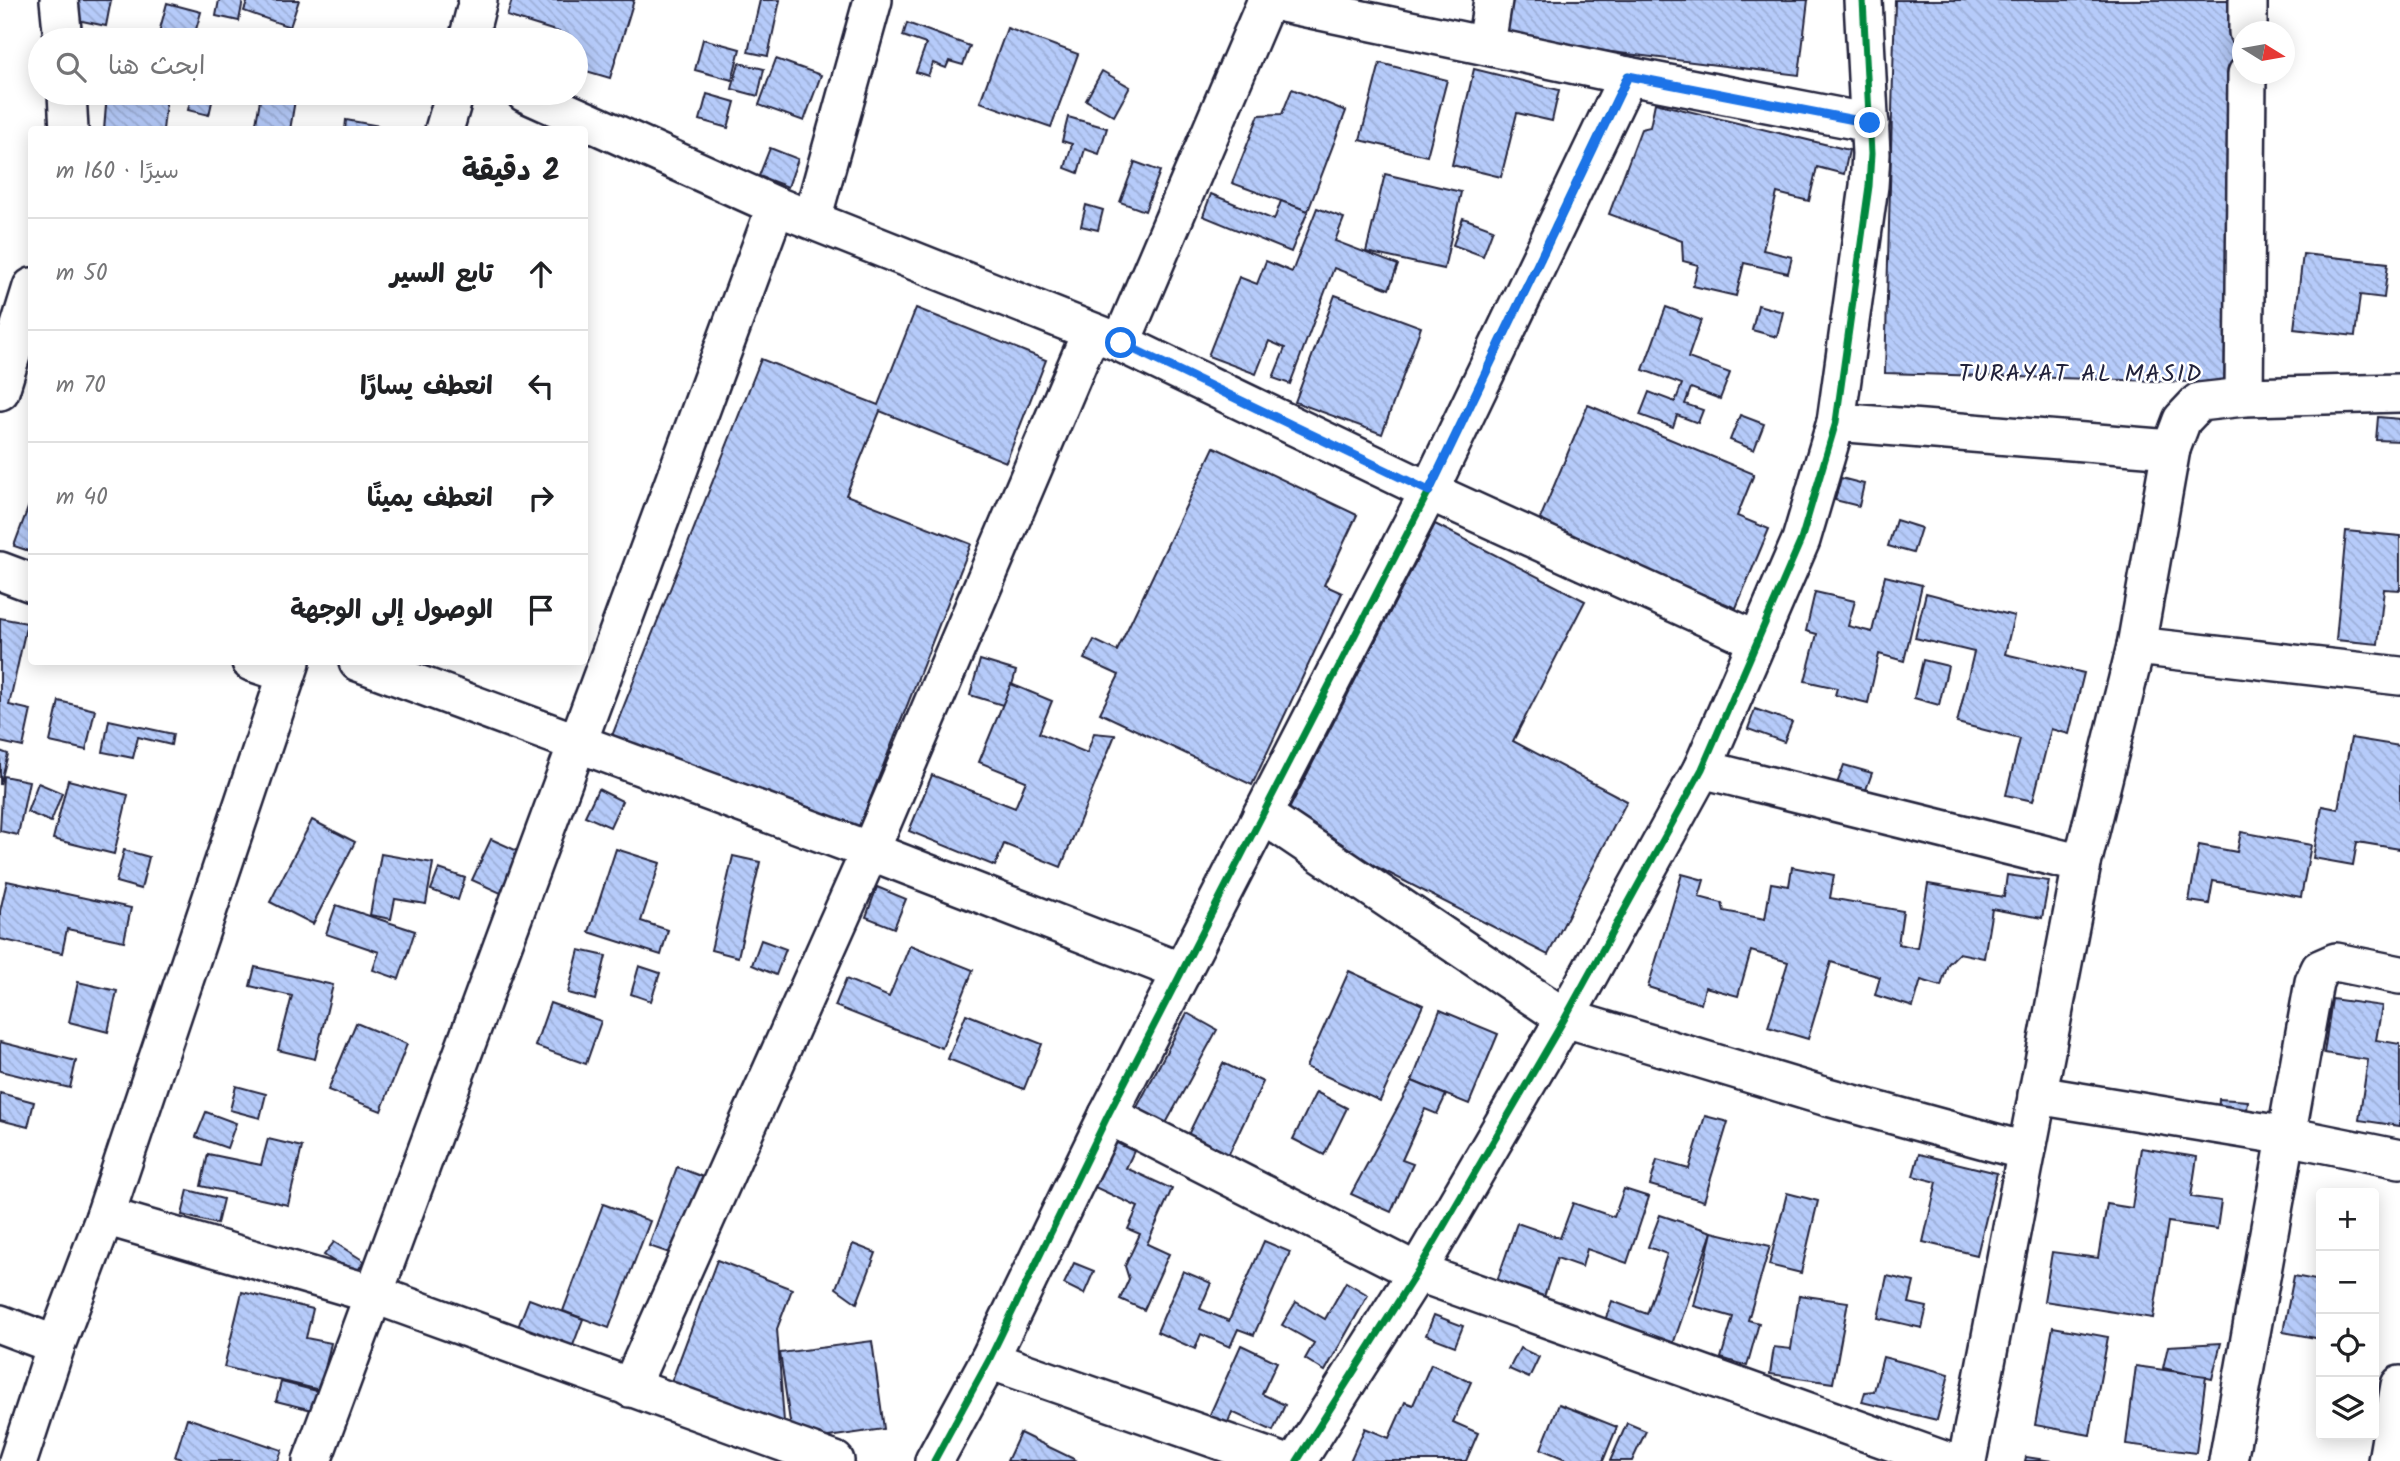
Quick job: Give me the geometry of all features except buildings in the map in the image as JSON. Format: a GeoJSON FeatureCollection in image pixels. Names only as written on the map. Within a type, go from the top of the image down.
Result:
{"type":"FeatureCollection","features":[{"type":"Feature","properties":{"kind":"street"},"geometry":{"type":"LineString","coordinates":[[59,0],[62,28]]}},
{"type":"Feature","properties":{"kind":"street"},"geometry":{"type":"LineString","coordinates":[[471,28],[478,0]]}},
{"type":"Feature","properties":{"kind":"street"},"geometry":{"type":"LineString","coordinates":[[812,219],[873,0]]}},
{"type":"Feature","properties":{"kind":"street"},"geometry":{"type":"LineString","coordinates":[[630,1388],[870,851],[1106,338],[1267,0],[1628,76],[1870,123]]}},
{"type":"Feature","properties":{"kind":"street"},"geometry":{"type":"LineString","coordinates":[[1486,44],[1493,0]]}},
{"type":"Feature","properties":{"kind":"street"},"geometry":{"type":"LineString","coordinates":[[1297,1461],[1417,1272],[1565,1018],[1702,768],[1801,540],[1836,422],[1869,186],[1870,123],[1863,0]]}},
{"type":"Feature","properties":{"kind":"street"},"geometry":{"type":"LineString","coordinates":[[2248,0],[2248,21]]}},
{"type":"Feature","properties":{"kind":"street"},"geometry":{"type":"LineString","coordinates":[[934,1461],[989,1360],[1108,1115],[1429,491],[1628,76]]}},
{"type":"Feature","properties":{"kind":"street"},"geometry":{"type":"LineString","coordinates":[[2244,397],[2247,84]]}},
{"type":"Feature","properties":{"kind":"street"},"geometry":{"type":"LineString","coordinates":[[67,105],[68,126]]}},
{"type":"Feature","properties":{"kind":"street"},"geometry":{"type":"LineString","coordinates":[[445,126],[451,105]]}},
{"type":"Feature","properties":{"kind":"street"},"geometry":{"type":"LineString","coordinates":[[552,105],[776,206],[1106,338],[1429,491],[1758,641]]}},
{"type":"Feature","properties":{"kind":"street"},"geometry":{"type":"LineString","coordinates":[[312,1461],[776,206]]}},
{"type":"Feature","properties":{"kind":"street"},"geometry":{"type":"LineString","coordinates":[[0,391],[28,299]]}},
{"type":"Feature","properties":{"kind":"street"},"geometry":{"type":"LineString","coordinates":[[1967,1461],[2082,864],[2136,646],[2171,449],[2182,420],[2199,402],[2244,397],[2400,393]]}},
{"type":"Feature","properties":{"kind":"street"},"geometry":{"type":"LineString","coordinates":[[1836,422],[2171,449]]}},
{"type":"Feature","properties":{"kind":"street"},"geometry":{"type":"LineString","coordinates":[[0,571],[28,582]]}},
{"type":"Feature","properties":{"kind":"street"},"geometry":{"type":"LineString","coordinates":[[2136,646],[2400,676]]}},
{"type":"Feature","properties":{"kind":"street"},"geometry":{"type":"LineString","coordinates":[[18,1461],[56,1345],[106,1216],[289,668],[270,665]]}},
{"type":"Feature","properties":{"kind":"street"},"geometry":{"type":"LineString","coordinates":[[366,665],[870,851],[1182,972]]}},
{"type":"Feature","properties":{"kind":"street"},"geometry":{"type":"LineString","coordinates":[[1702,768],[2082,864]]}},
{"type":"Feature","properties":{"kind":"street"},"geometry":{"type":"LineString","coordinates":[[1262,814],[1565,1018],[1824,1096],[2025,1151]]}},
{"type":"Feature","properties":{"kind":"street"},"geometry":{"type":"LineString","coordinates":[[2228,1461],[2314,982],[2320,969],[2336,962],[2400,975]]}},
{"type":"Feature","properties":{"kind":"street"},"geometry":{"type":"LineString","coordinates":[[2037,1095],[2287,1136],[2400,1159]]}},
{"type":"Feature","properties":{"kind":"street"},"geometry":{"type":"LineString","coordinates":[[1108,1115],[1417,1272],[1946,1461]]}},
{"type":"Feature","properties":{"kind":"street"},"geometry":{"type":"LineString","coordinates":[[106,1216],[373,1294],[835,1461]]}},
{"type":"Feature","properties":{"kind":"street"},"geometry":{"type":"LineString","coordinates":[[0,1324],[56,1345]]}},
{"type":"Feature","properties":{"kind":"street"},"geometry":{"type":"LineString","coordinates":[[989,1360],[1279,1461]]}},
{"type":"Feature","properties":{"kind":"street"},"geometry":{"type":"LineString","coordinates":[[2387,1461],[2400,1385]]}},
{"type":"Feature","properties":{"kind":"cycle path"},"geometry":{"type":"LineString","coordinates":[[1297,1461],[1417,1272],[1565,1018],[1702,769],[1801,540],[1836,422],[1869,186],[1871,154],[1863,0]]}},
{"type":"Feature","properties":{"kind":"cycle path"},"geometry":{"type":"LineString","coordinates":[[934,1461],[989,1360],[1108,1115],[1429,491],[1628,76]]}},
{"type":"Feature","properties":{"kind":"district","name":"TURAYAT AL MASID"},"geometry":{"type":"Point","coordinates":[2081,373]}},
{"type":"Feature","properties":{"kind":"route"},"geometry":{"type":"LineString","coordinates":[[1121,343],[1429,491],[1628,76],[1870,123]]}}]}
